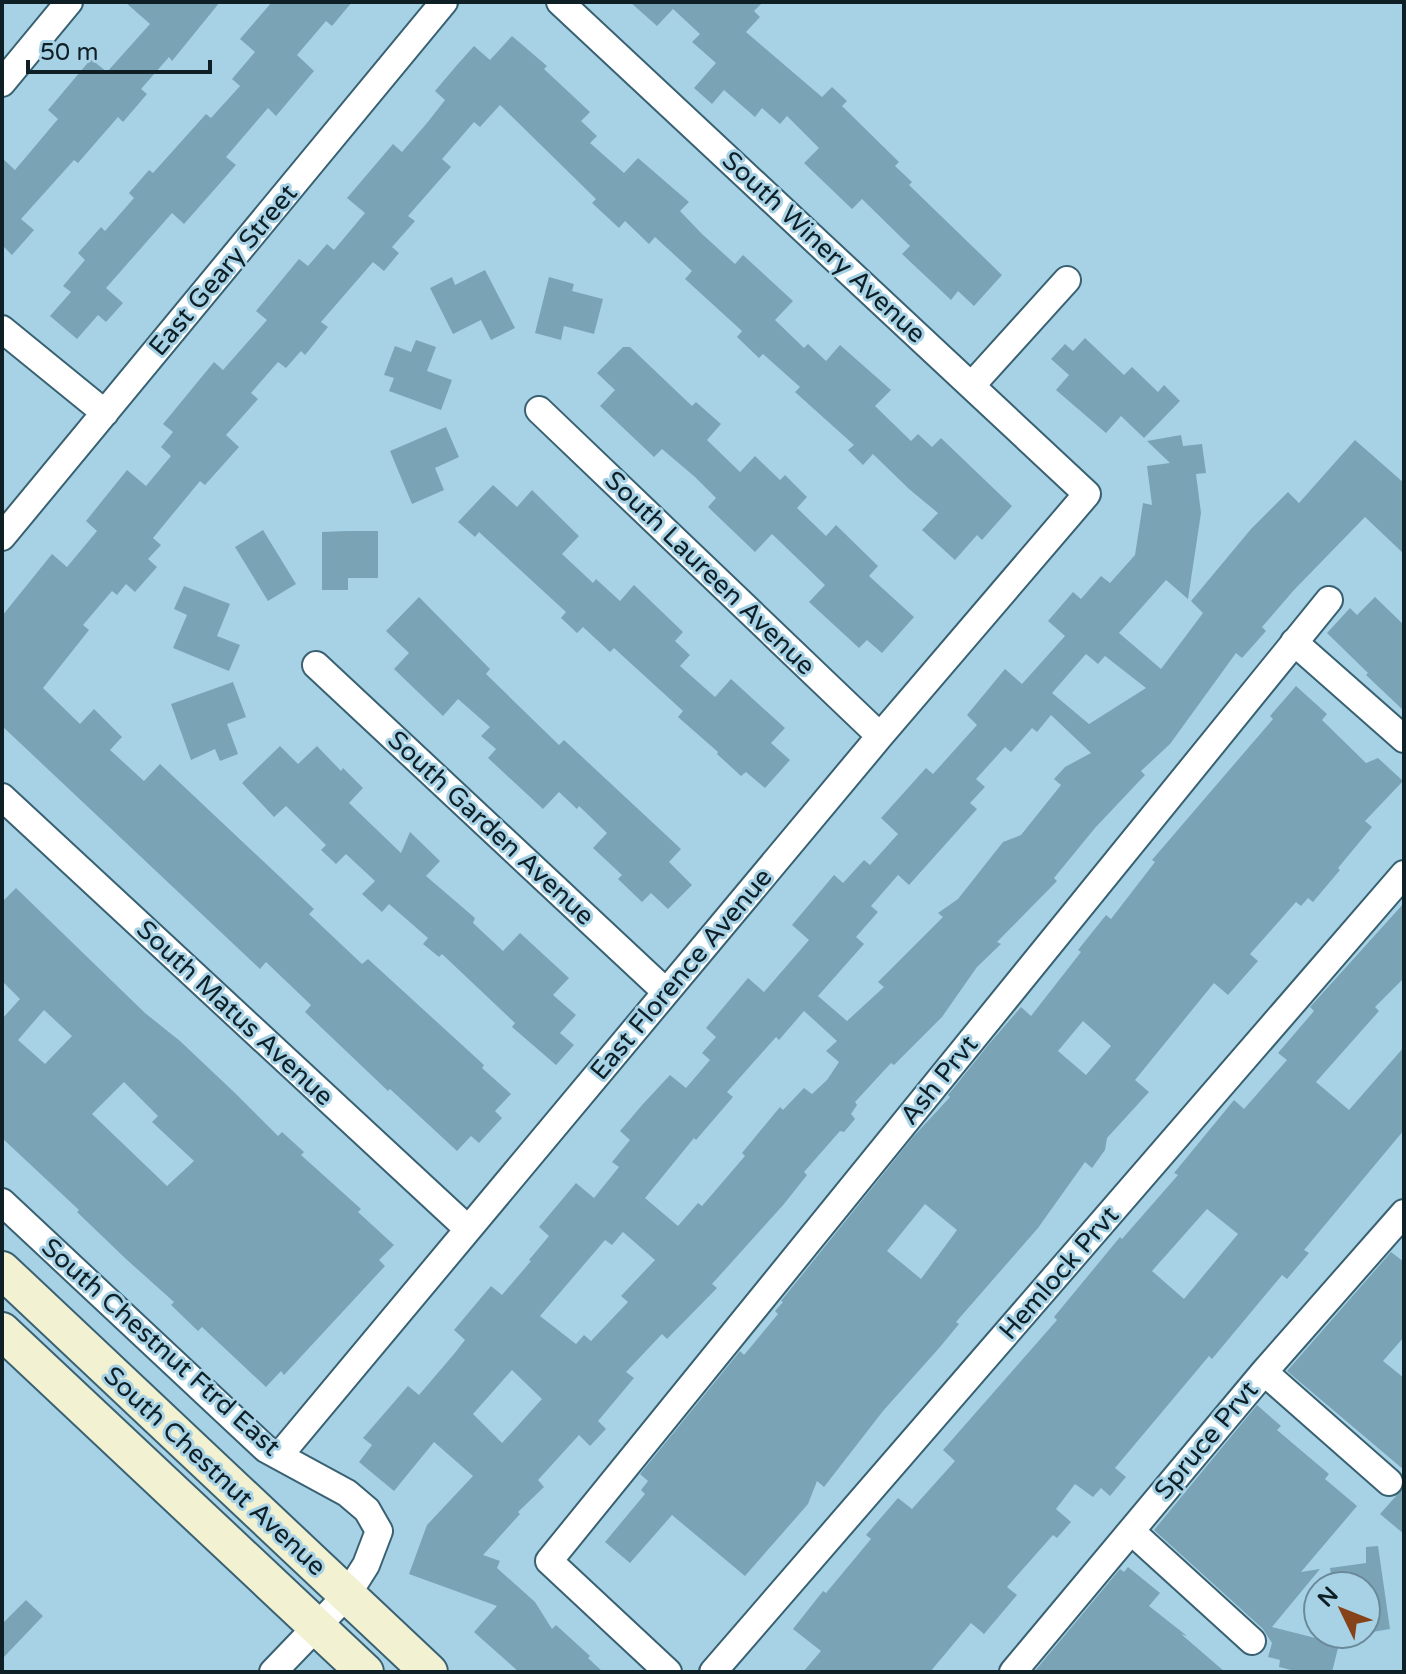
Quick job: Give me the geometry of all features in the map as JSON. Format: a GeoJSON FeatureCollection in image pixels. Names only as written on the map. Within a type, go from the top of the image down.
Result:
{"type":"FeatureCollection","features":[{"type":"Feature","properties":{"kind":"main road","name":"South Chestnut Avenue"},"geometry":{"type":"LineString","coordinates":[[2,1270],[429,1672]]}},
{"type":"Feature","properties":{"kind":"main road","name":"South Chestnut Avenue"},"geometry":{"type":"LineString","coordinates":[[2,1331],[365,1672]]}},
{"type":"Feature","properties":{"kind":"street"},"geometry":{"type":"LineString","coordinates":[[2,83],[69,2]]}},
{"type":"Feature","properties":{"kind":"street","name":"East Geary Street"},"geometry":{"type":"LineString","coordinates":[[2,537],[444,2]]}},
{"type":"Feature","properties":{"kind":"street","name":"South Winery Avenue"},"geometry":{"type":"LineString","coordinates":[[560,2],[1087,494]]}},
{"type":"Feature","properties":{"kind":"street"},"geometry":{"type":"LineString","coordinates":[[972,385],[1067,280]]}},
{"type":"Feature","properties":{"kind":"street"},"geometry":{"type":"LineString","coordinates":[[2,329],[105,413]]}},
{"type":"Feature","properties":{"kind":"street","name":"South Laureen Avenue"},"geometry":{"type":"LineString","coordinates":[[539,410],[880,736]]}},
{"type":"Feature","properties":{"kind":"street","name":"East Florence Avenue"},"geometry":{"type":"LineString","coordinates":[[279,1456],[880,736],[1087,494]]}},
{"type":"Feature","properties":{"kind":"street","name":"Ash Prvt"},"geometry":{"type":"LineString","coordinates":[[668,1672],[549,1561],[1329,600]]}},
{"type":"Feature","properties":{"kind":"street"},"geometry":{"type":"LineString","coordinates":[[1294,642],[1404,739]]}},
{"type":"Feature","properties":{"kind":"street","name":"South Garden Avenue"},"geometry":{"type":"LineString","coordinates":[[316,665],[666,992]]}},
{"type":"Feature","properties":{"kind":"street","name":"South Matus Avenue"},"geometry":{"type":"LineString","coordinates":[[2,797],[468,1229]]}},
{"type":"Feature","properties":{"kind":"street","name":"Hemlock Prvt"},"geometry":{"type":"LineString","coordinates":[[713,1672],[1404,874]]}},
{"type":"Feature","properties":{"kind":"street","name":"South Chestnut Ftrd East"},"geometry":{"type":"LineString","coordinates":[[2,1202],[266,1449],[347,1493],[367,1510],[379,1531],[366,1565],[347,1595]]}},
{"type":"Feature","properties":{"kind":"street","name":"Spruce Prvt"},"geometry":{"type":"LineString","coordinates":[[1013,1672],[1264,1372],[1403,1215]]}},
{"type":"Feature","properties":{"kind":"street"},"geometry":{"type":"LineString","coordinates":[[1264,1372],[1389,1482]]}},
{"type":"Feature","properties":{"kind":"street"},"geometry":{"type":"LineString","coordinates":[[1131,1531],[1252,1641]]}},
{"type":"Feature","properties":{"kind":"street"},"geometry":{"type":"LineString","coordinates":[[273,1672],[347,1595]]}},
{"type":"Feature","properties":{"kind":"building"},"geometry":{"type":"Polygon","coordinates":[[[125,2],[220,2],[172,61],[169,57],[141,89],[147,94],[123,122],[118,117],[78,163],[74,160],[21,219],[34,230],[12,255],[2,245],[2,158],[15,170],[58,119],[48,110],[91,59],[107,72],[150,24],[125,2]]]}},
{"type":"Feature","properties":{"kind":"building"},"geometry":{"type":"Polygon","coordinates":[[[272,2],[352,2],[332,26],[326,21],[297,55],[314,71],[276,116],[268,108],[226,157],[236,165],[184,224],[172,213],[106,288],[123,303],[106,322],[98,315],[77,339],[50,316],[71,292],[63,286],[85,260],[78,253],[101,227],[105,231],[134,198],[129,193],[149,170],[153,173],[206,114],[211,118],[240,86],[232,79],[255,52],[240,39],[272,2]]]}},
{"type":"Feature","properties":{"kind":"building"},"geometry":{"type":"Polygon","coordinates":[[[630,2],[763,2],[754,11],[760,17],[746,32],[822,97],[832,87],[847,101],[842,106],[899,162],[895,166],[912,182],[909,185],[1002,275],[974,306],[958,291],[951,300],[902,254],[910,246],[862,199],[852,209],[804,163],[819,148],[787,116],[780,124],[762,108],[755,117],[724,90],[712,104],[694,88],[716,63],[692,42],[700,34],[673,9],[657,26],[630,2]]]}},
{"type":"Feature","properties":{"kind":"building"},"geometry":{"type":"Polygon","coordinates":[[[512,36],[547,66],[544,69],[590,112],[581,121],[597,136],[590,143],[624,173],[638,158],[689,202],[680,211],[702,234],[735,264],[743,255],[793,301],[775,320],[804,348],[808,344],[826,361],[840,345],[891,390],[875,406],[911,441],[918,434],[932,447],[941,438],[1012,506],[982,540],[977,535],[955,560],[922,530],[938,513],[873,454],[863,465],[848,450],[854,445],[795,392],[800,387],[763,354],[759,358],[737,337],[742,331],[685,279],[692,271],[655,237],[649,244],[625,221],[619,228],[592,203],[596,199],[500,105],[480,127],[474,122],[442,159],[451,167],[408,216],[415,221],[392,247],[399,253],[384,271],[373,262],[321,322],[328,327],[305,355],[301,351],[286,368],[278,362],[251,393],[258,399],[226,435],[239,447],[205,485],[200,481],[153,538],[161,545],[148,559],[157,567],[135,592],[126,584],[117,595],[112,591],[83,625],[89,630],[43,688],[80,724],[94,709],[122,737],[110,750],[144,781],[160,764],[314,909],[309,914],[362,964],[368,959],[484,1065],[482,1068],[511,1094],[495,1111],[502,1118],[479,1143],[471,1136],[457,1151],[305,1012],[311,1005],[266,962],[260,969],[2,726],[2,616],[52,554],[67,567],[97,531],[86,521],[127,470],[146,486],[171,456],[161,447],[173,432],[163,424],[214,362],[223,370],[267,320],[256,311],[299,259],[308,266],[327,244],[334,250],[365,213],[347,198],[393,144],[402,152],[427,123],[445,100],[435,91],[474,46],[490,60],[512,36]]]}},
{"type":"Feature","properties":{"kind":"building"},"geometry":{"type":"Polygon","coordinates":[[[485,270],[515,328],[491,340],[481,320],[453,334],[430,288],[452,277],[455,285],[485,270]]]}},
{"type":"Feature","properties":{"kind":"building"},"geometry":{"type":"Polygon","coordinates":[[[549,277],[574,284],[572,291],[603,299],[594,334],[564,326],[561,340],[535,333],[549,277]]]}},
{"type":"Feature","properties":{"kind":"building"},"geometry":{"type":"Polygon","coordinates":[[[1085,338],[1124,375],[1132,367],[1158,392],[1164,385],[1180,401],[1144,438],[1121,416],[1106,433],[1056,390],[1069,375],[1051,359],[1065,344],[1073,351],[1085,338]]]}},
{"type":"Feature","properties":{"kind":"building"},"geometry":{"type":"Polygon","coordinates":[[[416,340],[436,347],[427,371],[452,380],[441,410],[389,391],[394,378],[384,375],[395,346],[411,352],[416,340]]]}},
{"type":"Feature","properties":{"kind":"building"},"geometry":{"type":"Polygon","coordinates":[[[623,347],[630,347],[692,406],[696,402],[721,424],[707,440],[740,472],[755,456],[780,480],[785,475],[807,497],[797,508],[826,536],[836,525],[878,566],[869,576],[914,617],[882,653],[867,640],[859,648],[809,602],[825,585],[772,534],[755,552],[708,507],[716,498],[695,477],[662,449],[654,457],[600,406],[615,390],[597,373],[623,347]]]}},
{"type":"Feature","properties":{"kind":"building"},"geometry":{"type":"Polygon","coordinates":[[[446,427],[459,457],[435,468],[444,490],[412,504],[390,451],[446,427]]]}},
{"type":"Feature","properties":{"kind":"building"},"geometry":{"type":"Polygon","coordinates":[[[1181,435],[1183,446],[1202,444],[1206,473],[1196,474],[1201,513],[1188,599],[1166,580],[1119,633],[1161,669],[1203,613],[1191,601],[1251,529],[1288,492],[1299,503],[1355,440],[1404,483],[1404,554],[1365,517],[1294,590],[1262,627],[1266,631],[1242,658],[1236,653],[1170,744],[1141,771],[1145,775],[1095,828],[1054,878],[1057,881],[997,942],[1001,944],[977,967],[942,1017],[894,1065],[891,1063],[855,1102],[857,1105],[851,1114],[855,1119],[844,1132],[840,1131],[804,1172],[807,1175],[784,1204],[712,1284],[717,1288],[667,1339],[662,1334],[626,1372],[634,1378],[598,1421],[606,1429],[590,1446],[579,1435],[538,1480],[544,1487],[518,1512],[520,1514],[483,1555],[500,1561],[497,1568],[535,1602],[552,1629],[556,1625],[603,1672],[519,1672],[474,1632],[497,1606],[409,1574],[427,1525],[473,1476],[434,1442],[394,1491],[359,1462],[372,1445],[363,1438],[408,1386],[419,1395],[454,1354],[465,1340],[454,1330],[491,1286],[502,1295],[531,1261],[549,1236],[539,1227],[576,1183],[594,1198],[619,1167],[612,1162],[630,1140],[620,1131],[643,1104],[670,1075],[686,1088],[710,1060],[702,1053],[716,1037],[706,1028],[748,978],[764,992],[809,940],[792,925],[834,875],[843,883],[864,860],[870,865],[898,834],[881,818],[926,768],[933,774],[977,725],[967,715],[1005,669],[1022,684],[1065,636],[1048,621],[1073,592],[1081,599],[1101,576],[1110,583],[1135,555],[1143,503],[1152,505],[1147,466],[1170,463],[1147,441],[1181,435]],[[1086,654],[1052,693],[1089,724],[1146,688],[1105,656],[1098,664],[1086,654]],[[1051,715],[1037,732],[1032,728],[1011,752],[1005,747],[976,779],[985,787],[970,803],[977,809],[909,885],[898,875],[871,906],[878,912],[856,937],[864,944],[818,996],[847,1021],[884,987],[878,982],[943,917],[938,913],[958,899],[1003,842],[1021,835],[1061,785],[1054,779],[1065,767],[1091,753],[1051,715]],[[804,1011],[779,1040],[776,1037],[727,1092],[733,1097],[696,1140],[694,1138],[645,1198],[678,1226],[698,1203],[702,1206],[745,1156],[742,1153],[780,1107],[783,1110],[804,1088],[812,1094],[827,1080],[839,1062],[826,1051],[837,1041],[804,1011]],[[623,1232],[612,1245],[605,1240],[540,1316],[576,1344],[584,1335],[591,1341],[628,1302],[621,1296],[655,1260],[623,1232]],[[512,1370],[473,1414],[502,1443],[542,1399],[512,1370]]]}},
{"type":"Feature","properties":{"kind":"building"},"geometry":{"type":"Polygon","coordinates":[[[493,485],[517,507],[532,490],[579,536],[562,554],[593,583],[596,579],[620,601],[634,585],[683,632],[675,641],[690,655],[680,666],[715,697],[731,679],[785,728],[771,743],[790,760],[765,788],[746,772],[741,776],[717,754],[678,717],[683,711],[614,648],[610,652],[583,627],[577,633],[561,618],[566,612],[479,532],[475,537],[458,522],[493,485]]]}},
{"type":"Feature","properties":{"kind":"building"},"geometry":{"type":"Polygon","coordinates":[[[263,530],[296,584],[268,601],[235,547],[263,530]]]}},
{"type":"Feature","properties":{"kind":"building"},"geometry":{"type":"Polygon","coordinates":[[[378,531],[378,578],[348,578],[348,590],[322,590],[322,532],[378,531]]]}},
{"type":"Feature","properties":{"kind":"building"},"geometry":{"type":"Polygon","coordinates":[[[184,586],[230,604],[217,636],[240,645],[229,671],[173,648],[187,615],[174,609],[184,586]]]}},
{"type":"Feature","properties":{"kind":"building"},"geometry":{"type":"Polygon","coordinates":[[[419,597],[490,669],[486,674],[559,745],[564,740],[681,849],[669,862],[692,885],[668,909],[651,893],[642,902],[618,879],[622,875],[593,848],[607,833],[579,806],[577,809],[559,792],[543,809],[488,758],[496,749],[481,736],[490,727],[458,699],[443,716],[394,669],[409,653],[386,631],[419,597]]]}},
{"type":"Feature","properties":{"kind":"building"},"geometry":{"type":"Polygon","coordinates":[[[1375,597],[1404,625],[1404,711],[1327,633],[1350,608],[1357,615],[1375,597]]]}},
{"type":"Feature","properties":{"kind":"building"},"geometry":{"type":"Polygon","coordinates":[[[233,682],[246,717],[227,724],[238,754],[220,761],[215,749],[191,760],[171,704],[233,682]]]}},
{"type":"Feature","properties":{"kind":"building"},"geometry":{"type":"Polygon","coordinates":[[[1296,686],[1327,714],[1322,720],[1366,763],[1378,758],[1403,781],[1365,821],[1372,827],[1338,868],[1340,870],[1313,902],[1308,898],[1301,906],[1296,902],[1250,954],[1258,961],[1228,995],[1214,983],[1135,1080],[1149,1092],[1107,1138],[1105,1150],[1092,1168],[1085,1162],[1038,1228],[956,1322],[959,1324],[883,1411],[824,1487],[817,1481],[808,1504],[745,1576],[672,1515],[630,1563],[605,1542],[645,1494],[641,1490],[648,1481],[640,1474],[740,1351],[744,1355],[778,1314],[775,1311],[781,1301],[913,1137],[950,1097],[948,1095],[989,1044],[1021,1007],[1031,1016],[1081,952],[1078,950],[1106,915],[1111,919],[1155,862],[1152,860],[1273,719],[1270,716],[1296,686]],[[1083,1021],[1058,1051],[1086,1075],[1111,1046],[1083,1021]],[[925,1204],[887,1251],[921,1279],[957,1230],[925,1204]]]}},
{"type":"Feature","properties":{"kind":"building"},"geometry":{"type":"Polygon","coordinates":[[[280,746],[298,764],[317,746],[363,788],[349,803],[401,853],[410,832],[440,861],[426,876],[475,918],[473,923],[503,951],[520,933],[569,978],[553,995],[576,1015],[560,1033],[574,1045],[556,1065],[512,1027],[515,1023],[442,954],[439,957],[423,944],[428,938],[389,904],[382,912],[362,894],[375,881],[346,854],[336,864],[321,850],[326,845],[286,806],[274,817],[242,783],[280,746]]]}},
{"type":"Feature","properties":{"kind":"building"},"geometry":{"type":"Polygon","coordinates":[[[16,888],[278,1136],[282,1132],[304,1152],[301,1155],[361,1209],[358,1212],[394,1245],[379,1260],[385,1266],[284,1375],[281,1371],[266,1387],[202,1327],[198,1331],[171,1305],[174,1302],[2,1138],[2,1019],[20,999],[2,981],[2,902],[16,888]],[[44,1010],[18,1040],[45,1064],[72,1036],[44,1010]],[[124,1082],[92,1114],[167,1186],[194,1161],[152,1122],[158,1116],[124,1082]]]}},
{"type":"Feature","properties":{"kind":"building"},"geometry":{"type":"Polygon","coordinates":[[[1404,903],[1404,978],[1375,1007],[1379,1011],[1316,1082],[1349,1110],[1404,1047],[1404,1130],[1304,1250],[1309,1253],[1287,1279],[1282,1275],[1115,1468],[1126,1477],[1110,1496],[1101,1488],[1093,1497],[1075,1484],[1056,1509],[1071,1522],[1057,1538],[1053,1535],[1007,1587],[1017,1595],[984,1634],[971,1623],[930,1672],[803,1672],[821,1651],[793,1629],[871,1539],[866,1535],[898,1498],[912,1509],[955,1461],[943,1450],[1057,1320],[1054,1317],[1120,1237],[1122,1239],[1178,1175],[1174,1173],[1234,1100],[1244,1109],[1287,1060],[1278,1053],[1314,1011],[1310,1007],[1404,903]],[[1207,1209],[1152,1271],[1184,1299],[1238,1234],[1207,1209]]]}},
{"type":"Feature","properties":{"kind":"building"},"geometry":{"type":"Polygon","coordinates":[[[1391,1252],[1404,1262],[1404,1337],[1383,1361],[1404,1378],[1404,1470],[1287,1371],[1391,1252]]]}},
{"type":"Feature","properties":{"kind":"building"},"geometry":{"type":"Polygon","coordinates":[[[1257,1405],[1281,1426],[1277,1430],[1329,1474],[1325,1479],[1357,1506],[1302,1570],[1302,1591],[1272,1627],[1302,1635],[1302,1650],[1338,1650],[1332,1672],[1299,1672],[1279,1667],[1280,1660],[1268,1657],[1272,1643],[1263,1629],[1154,1530],[1257,1405]]]}},
{"type":"Feature","properties":{"kind":"building"},"geometry":{"type":"Polygon","coordinates":[[[1404,1487],[1404,1534],[1380,1514],[1404,1487]]]}},
{"type":"Feature","properties":{"kind":"building"},"geometry":{"type":"Polygon","coordinates":[[[1378,1546],[1381,1570],[1330,1570],[1366,1563],[1366,1547],[1378,1546]]]}},
{"type":"Feature","properties":{"kind":"building"},"geometry":{"type":"Polygon","coordinates":[[[1128,1567],[1160,1593],[1149,1606],[1225,1672],[1034,1672],[1120,1569],[1124,1572],[1128,1567]]]}},
{"type":"Feature","properties":{"kind":"building"},"geometry":{"type":"Polygon","coordinates":[[[1382,1574],[1390,1629],[1382,1630],[1382,1574]]]}},
{"type":"Feature","properties":{"kind":"building"},"geometry":{"type":"Polygon","coordinates":[[[26,1600],[43,1616],[2,1659],[2,1624],[26,1600]]]}}]}
